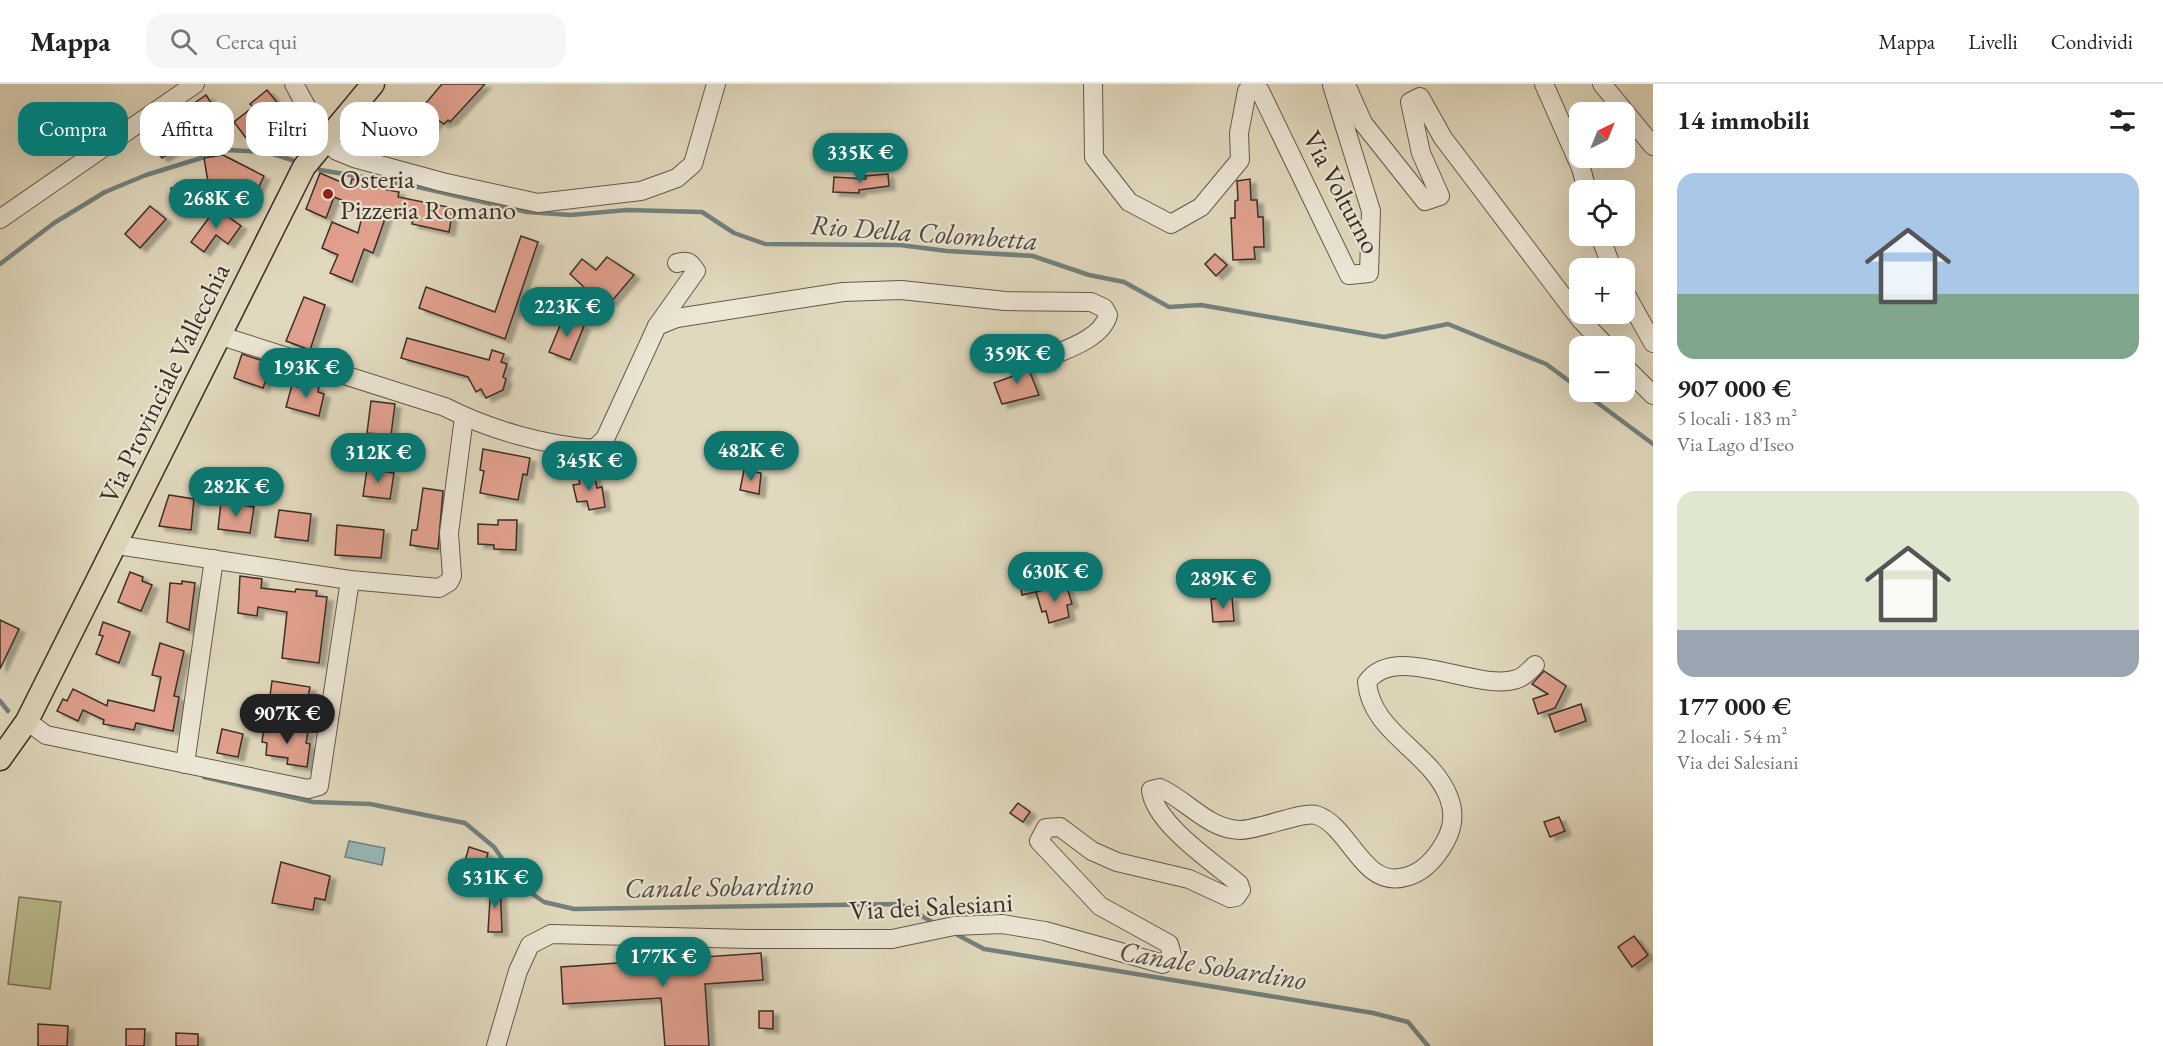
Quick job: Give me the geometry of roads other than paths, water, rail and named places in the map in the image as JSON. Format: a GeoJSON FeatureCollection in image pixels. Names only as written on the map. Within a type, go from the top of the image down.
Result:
{"type":"FeatureCollection","features":[{"type":"Feature","properties":{"kind":"main road","name":"Via Provinciale Vallecchia"},"geometry":{"type":"LineString","coordinates":[[328,137],[373,84]]}},
{"type":"Feature","properties":{"kind":"main road","name":"Via Provinciale Vallecchia"},"geometry":{"type":"LineString","coordinates":[[0,759],[27,721],[117,545],[218,335],[304,167],[313,156]]}},
{"type":"Feature","properties":{"kind":"main road"},"geometry":{"type":"LineString","coordinates":[[0,735],[27,721]]}},
{"type":"Feature","properties":{"kind":"street"},"geometry":{"type":"LineString","coordinates":[[0,219],[195,84]]}},
{"type":"Feature","properties":{"kind":"street"},"geometry":{"type":"LineString","coordinates":[[294,84],[304,102]]}},
{"type":"Feature","properties":{"kind":"street"},"geometry":{"type":"LineString","coordinates":[[328,143],[354,159],[538,203],[641,191],[677,178],[693,164],[716,84]]}},
{"type":"Feature","properties":{"kind":"street","name":"Via Volturno"},"geometry":{"type":"LineString","coordinates":[[1093,84],[1094,157],[1129,202],[1171,224],[1202,207],[1240,160],[1239,133],[1247,91],[1260,91],[1349,275],[1370,273],[1371,211],[1332,85],[1347,87],[1363,123],[1425,201],[1440,196],[1421,153],[1410,102],[1420,97],[1443,138],[1580,319],[1596,336]]}},
{"type":"Feature","properties":{"kind":"street"},"geometry":{"type":"LineString","coordinates":[[1544,84],[1584,180]]}},
{"type":"Feature","properties":{"kind":"street"},"geometry":{"type":"LineString","coordinates":[[1602,84],[1653,146]]}},
{"type":"Feature","properties":{"kind":"street"},"geometry":{"type":"LineString","coordinates":[[218,335],[445,407],[464,417],[514,434],[594,449],[605,439],[657,326],[696,271],[691,263],[686,261],[677,263]]}},
{"type":"Feature","properties":{"kind":"street"},"geometry":{"type":"LineString","coordinates":[[657,326],[677,318],[843,292],[901,290],[1005,301],[1091,302],[1104,308],[1108,315],[1107,322],[1093,336],[1039,361]]}},
{"type":"Feature","properties":{"kind":"street"},"geometry":{"type":"LineString","coordinates":[[1635,311],[1653,343]]}},
{"type":"Feature","properties":{"kind":"street"},"geometry":{"type":"LineString","coordinates":[[1635,377],[1653,395]]}},
{"type":"Feature","properties":{"kind":"street"},"geometry":{"type":"LineString","coordinates":[[117,545],[350,580],[439,588],[449,582],[452,576],[449,533],[464,417]]}},
{"type":"Feature","properties":{"kind":"street"},"geometry":{"type":"LineString","coordinates":[[185,764],[214,559]]}},
{"type":"Feature","properties":{"kind":"street"},"geometry":{"type":"LineString","coordinates":[[27,721],[46,735],[308,789],[318,786],[350,580]]}},
{"type":"Feature","properties":{"kind":"street","name":"Via dei Salesiani"},"geometry":{"type":"LineString","coordinates":[[496,1046],[518,971],[530,945],[550,934],[738,939],[892,939],[946,928],[1002,924],[1045,931],[1159,965],[1167,962],[1172,955],[1169,944],[1100,906],[1039,841],[1046,828],[1060,827],[1092,851],[1117,862],[1189,879],[1230,898],[1236,897],[1241,890],[1239,884],[1185,840],[1152,801],[1151,790],[1160,788],[1218,825],[1241,830],[1314,814],[1330,822],[1355,853],[1372,869],[1385,877],[1400,879],[1410,876],[1423,869],[1439,852],[1450,832],[1454,814],[1438,776],[1372,708],[1367,682],[1373,673],[1384,667],[1408,666],[1491,681],[1508,681],[1520,679],[1535,665]]}},
{"type":"Feature","properties":{"kind":"water"},"geometry":{"type":"Polygon","coordinates":[[[349,841],[385,848],[382,865],[345,857],[349,841]]]}},
{"type":"Feature","properties":{"kind":"waterway","name":"Rio Della Colombetta"},"geometry":{"type":"LineString","coordinates":[[0,264],[54,223],[105,192],[146,175],[227,150],[267,152],[292,160]]}},
{"type":"Feature","properties":{"kind":"waterway","name":"Rio Della Colombetta"},"geometry":{"type":"LineString","coordinates":[[320,170],[405,184],[527,212],[571,215],[627,210],[702,212],[734,233],[765,244],[900,245],[947,251],[1033,256],[1089,275],[1124,282],[1169,307],[1201,305],[1384,337],[1448,324],[1546,364],[1569,381]]}},
{"type":"Feature","properties":{"kind":"waterway","name":"Rio Della Colombetta"},"geometry":{"type":"LineString","coordinates":[[1596,402],[1653,444]]}},
{"type":"Feature","properties":{"kind":"waterway","name":"Canale Sobardino"},"geometry":{"type":"LineString","coordinates":[[0,701],[8,711]]}},
{"type":"Feature","properties":{"kind":"waterway","name":"Canale Sobardino"},"geometry":{"type":"LineString","coordinates":[[204,777],[313,802],[370,804],[465,823],[494,847],[521,886],[544,902],[574,909],[900,904],[936,924]]}},
{"type":"Feature","properties":{"kind":"waterway","name":"Canale Sobardino"},"geometry":{"type":"LineString","coordinates":[[952,932],[984,949],[1373,1013],[1408,1022],[1428,1046]]}},
{"type":"Feature","properties":{"kind":"place","name":"Osteria Pizzeria Romano"},"geometry":{"type":"Point","coordinates":[328,194]}}]}
